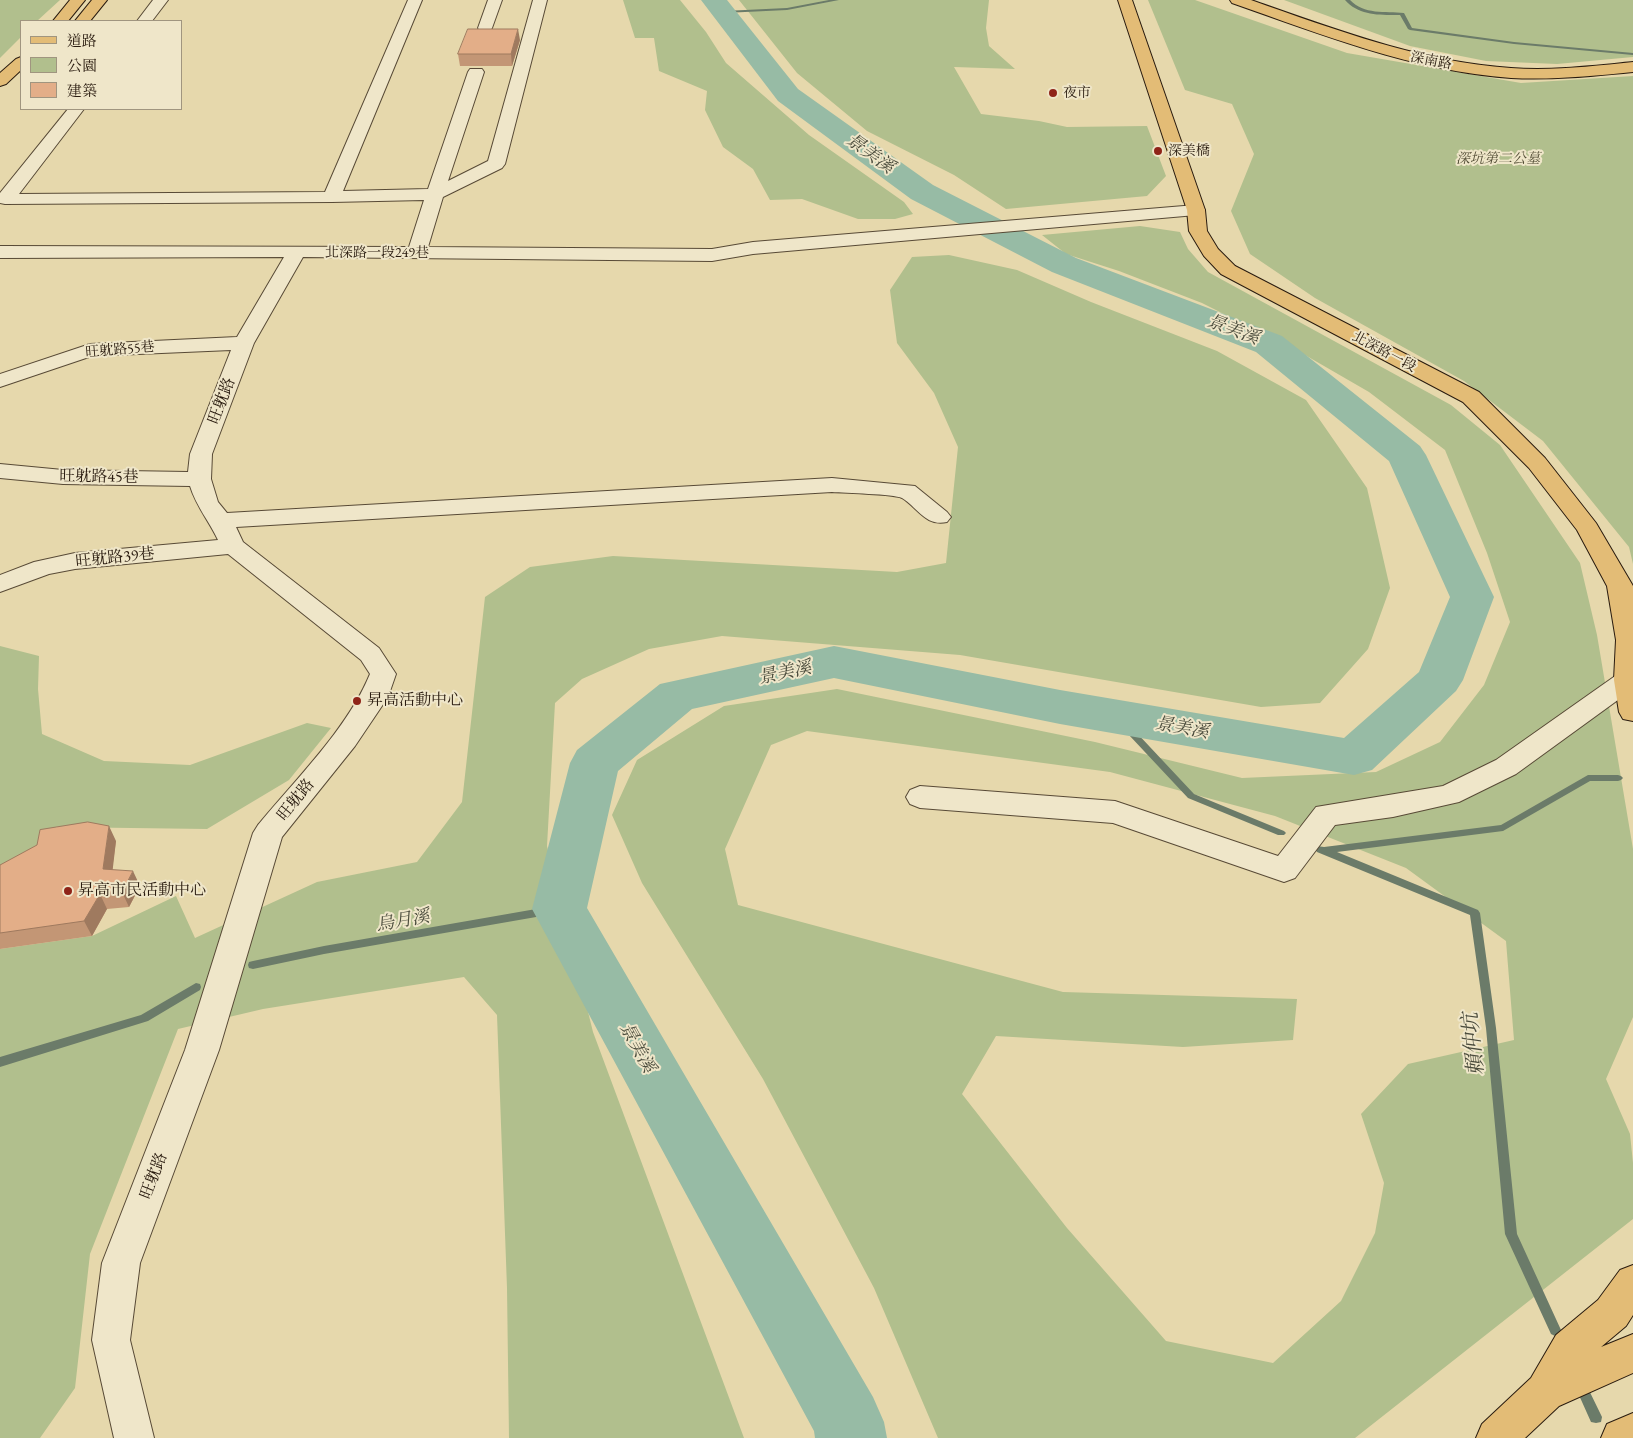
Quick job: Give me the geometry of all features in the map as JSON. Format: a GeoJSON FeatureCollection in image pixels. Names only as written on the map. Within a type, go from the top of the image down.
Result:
{"type":"FeatureCollection","features":[{"type":"Feature","properties":{"kind":"main road"},"geometry":{"type":"LineString","coordinates":[[61,20],[78,0]]}},
{"type":"Feature","properties":{"kind":"main road"},"geometry":{"type":"LineString","coordinates":[[83,20],[100,0]]}},
{"type":"Feature","properties":{"kind":"main road","name":"北深路一段"},"geometry":{"type":"LineString","coordinates":[[1125,0],[1196,210],[1198,231],[1211,252],[1228,270],[1470,397],[1537,463],[1588,528],[1620,586],[1629,640],[1627,680],[1633,712]]}},
{"type":"Feature","properties":{"kind":"main road","name":"深南路"},"geometry":{"type":"LineString","coordinates":[[1237,0],[1369,47],[1410,57],[1478,69],[1510,73],[1560,74],[1633,67]]}},
{"type":"Feature","properties":{"kind":"main road"},"geometry":{"type":"LineString","coordinates":[[0,81],[20,63]]}},
{"type":"Feature","properties":{"kind":"main road"},"geometry":{"type":"LineString","coordinates":[[1496,1438],[1545,1392],[1570,1350],[1612,1313],[1633,1283]]}},
{"type":"Feature","properties":{"kind":"main road"},"geometry":{"type":"LineString","coordinates":[[1545,1392],[1633,1353]]}},
{"type":"Feature","properties":{"kind":"main road"},"geometry":{"type":"LineString","coordinates":[[1621,1438],[1633,1433]]}},
{"type":"Feature","properties":{"kind":"street"},"geometry":{"type":"LineString","coordinates":[[145,20],[161,0]]}},
{"type":"Feature","properties":{"kind":"street"},"geometry":{"type":"LineString","coordinates":[[332,197],[415,0]]}},
{"type":"Feature","properties":{"kind":"street"},"geometry":{"type":"LineString","coordinates":[[485,28],[495,0]]}},
{"type":"Feature","properties":{"kind":"street"},"geometry":{"type":"LineString","coordinates":[[75,110],[5,199],[332,197],[435,194],[496,164],[540,0]]}},
{"type":"Feature","properties":{"kind":"street"},"geometry":{"type":"LineString","coordinates":[[417,253],[476,72]]}},
{"type":"Feature","properties":{"kind":"street","name":"北深路一段249巷"},"geometry":{"type":"LineString","coordinates":[[0,252],[227,250],[296,253],[712,255],[753,248],[1142,213],[1196,210]]}},
{"type":"Feature","properties":{"kind":"street","name":"旺躭路"},"geometry":{"type":"LineString","coordinates":[[134,1438],[111,1340],[121,1263],[202,1050],[268,833],[345,739],[374,697],[383,674],[370,654],[233,546],[221,521],[208,503],[199,479],[201,454],[244,343],[296,253]]}},
{"type":"Feature","properties":{"kind":"street","name":"旺躭路55巷"},"geometry":{"type":"LineString","coordinates":[[0,381],[90,350],[244,343]]}},
{"type":"Feature","properties":{"kind":"street","name":"旺躭路45巷"},"geometry":{"type":"LineString","coordinates":[[0,471],[63,477],[199,479]]}},
{"type":"Feature","properties":{"kind":"street"},"geometry":{"type":"LineString","coordinates":[[221,521],[832,484],[907,491],[939,517]]}},
{"type":"Feature","properties":{"kind":"street","name":"旺躭路39巷"},"geometry":{"type":"LineString","coordinates":[[0,584],[43,567],[75,561],[233,546]]}},
{"type":"Feature","properties":{"kind":"street"},"geometry":{"type":"LineString","coordinates":[[920,797],[1115,812],[1284,870],[1326,815],[1393,806],[1449,795],[1506,768],[1627,680]]}},
{"type":"Feature","properties":{"kind":"green space"},"geometry":{"type":"Polygon","coordinates":[[[0,0],[60,0],[38,20],[20,20],[20,38],[0,58],[0,0]]]}},
{"type":"Feature","properties":{"kind":"green space"},"geometry":{"type":"Polygon","coordinates":[[[623,0],[680,0],[706,32],[726,63],[809,135],[904,202],[913,214],[895,219],[858,219],[802,199],[770,200],[753,169],[723,147],[705,110],[707,91],[659,71],[654,38],[635,38],[623,0]]]}},
{"type":"Feature","properties":{"kind":"green space"},"geometry":{"type":"Polygon","coordinates":[[[739,0],[989,0],[986,28],[989,46],[1015,69],[954,67],[981,114],[1039,121],[1067,127],[1147,126],[1166,176],[1147,196],[1006,209],[954,175],[867,131],[797,73],[739,0]]]}},
{"type":"Feature","properties":{"kind":"green space","name":"深坑第二公墓"},"geometry":{"type":"Polygon","coordinates":[[[1148,0],[1195,0],[1347,53],[1521,83],[1633,76],[1633,564],[1629,547],[1543,441],[1464,381],[1315,298],[1250,254],[1231,211],[1254,154],[1232,104],[1185,90],[1148,0]]]}},
{"type":"Feature","properties":{"kind":"green space"},"geometry":{"type":"Polygon","coordinates":[[[1284,0],[1633,0],[1633,57],[1557,64],[1486,61],[1410,46],[1284,0]]]}},
{"type":"Feature","properties":{"kind":"green space"},"geometry":{"type":"Polygon","coordinates":[[[1140,226],[1180,232],[1188,249],[1208,272],[1451,405],[1500,445],[1580,563],[1597,635],[1633,849],[1633,1017],[1606,1079],[1630,1134],[1633,1163],[1633,1219],[1355,1438],[938,1438],[874,1288],[763,1079],[642,883],[612,815],[637,760],[724,706],[837,689],[1095,742],[1242,778],[1376,772],[1440,742],[1484,685],[1510,622],[1487,553],[1445,450],[1369,392],[1305,355],[1202,303],[1119,271],[1066,254],[1042,235],[1140,226]],[[807,731],[771,745],[725,849],[738,905],[1063,992],[1297,999],[1293,1040],[1183,1047],[996,1036],[962,1094],[1067,1228],[1166,1341],[1273,1363],[1341,1301],[1375,1233],[1384,1183],[1361,1114],[1408,1064],[1514,1040],[1506,941],[1406,868],[1275,816],[1110,772],[807,731]]]}},
{"type":"Feature","properties":{"kind":"green space"},"geometry":{"type":"Polygon","coordinates":[[[949,255],[1017,270],[1091,302],[1217,351],[1306,400],[1367,488],[1390,588],[1368,649],[1320,703],[1261,707],[960,655],[722,636],[649,649],[582,679],[555,703],[547,846],[593,1032],[744,1438],[509,1438],[507,1288],[497,1015],[464,977],[263,1009],[178,1029],[90,1254],[75,1388],[40,1438],[0,1438],[0,949],[92,936],[176,896],[195,938],[317,882],[417,862],[462,802],[485,597],[530,567],[613,556],[897,572],[946,563],[958,447],[934,393],[897,343],[890,290],[912,257],[949,255]]]}},
{"type":"Feature","properties":{"kind":"green space"},"geometry":{"type":"Polygon","coordinates":[[[0,646],[39,656],[38,689],[42,734],[104,761],[190,765],[307,723],[331,728],[289,780],[207,829],[56,827],[45,860],[0,885],[0,646]]]}},
{"type":"Feature","properties":{"kind":"building"},"geometry":{"type":"Polygon","coordinates":[[[468,29],[518,29],[511,54],[458,54],[468,29]]]}},
{"type":"Feature","properties":{"kind":"building","name":"昇高市民活動中心"},"geometry":{"type":"Polygon","coordinates":[[[88,822],[109,826],[103,869],[133,871],[122,892],[100,894],[84,921],[0,933],[0,865],[37,845],[40,830],[88,822]]]}},
{"type":"Feature","properties":{"kind":"waterway","name":"景美溪"},"geometry":{"type":"LineString","coordinates":[[714,0],[788,95],[922,192],[1064,265],[1269,344],[1406,455],[1472,597],[1439,680],[1354,757],[1060,707],[834,662],[677,696],[595,763],[559,909],[848,1422],[851,1438]]}},
{"type":"Feature","properties":{"kind":"waterway"},"geometry":{"type":"LineString","coordinates":[[724,12],[787,9],[837,0]]}},
{"type":"Feature","properties":{"kind":"waterway"},"geometry":{"type":"LineString","coordinates":[[1347,0],[1358,9],[1365,11],[1402,14],[1410,29],[1514,43],[1633,54]]}},
{"type":"Feature","properties":{"kind":"waterway","name":"賴仲坑"},"geometry":{"type":"LineString","coordinates":[[1117,717],[1191,796],[1281,833]]}},
{"type":"Feature","properties":{"kind":"waterway"},"geometry":{"type":"LineString","coordinates":[[1324,850],[1503,828],[1588,778],[1618,778]]}},
{"type":"Feature","properties":{"kind":"waterway","name":"賴仲坑"},"geometry":{"type":"LineString","coordinates":[[1320,849],[1475,913],[1491,1028],[1511,1234],[1555,1330]]}},
{"type":"Feature","properties":{"kind":"waterway","name":"烏月溪"},"geometry":{"type":"LineString","coordinates":[[253,965],[324,950],[559,909]]}},
{"type":"Feature","properties":{"kind":"waterway","name":"烏月溪"},"geometry":{"type":"LineString","coordinates":[[0,1062],[144,1018],[196,987]]}},
{"type":"Feature","properties":{"kind":"waterway","name":"賴仲坑"},"geometry":{"type":"LineString","coordinates":[[1580,1384],[1596,1417]]}},
{"type":"Feature","properties":{"kind":"place","name":"夜市"},"geometry":{"type":"Point","coordinates":[1053,93]}},
{"type":"Feature","properties":{"kind":"place","name":"深美橋"},"geometry":{"type":"Point","coordinates":[1158,151]}},
{"type":"Feature","properties":{"kind":"place","name":"昇高活動中心"},"geometry":{"type":"Point","coordinates":[357,701]}},
{"type":"Feature","properties":{"kind":"place","name":"昇高市民活動中心"},"geometry":{"type":"Point","coordinates":[68,891]}}]}
